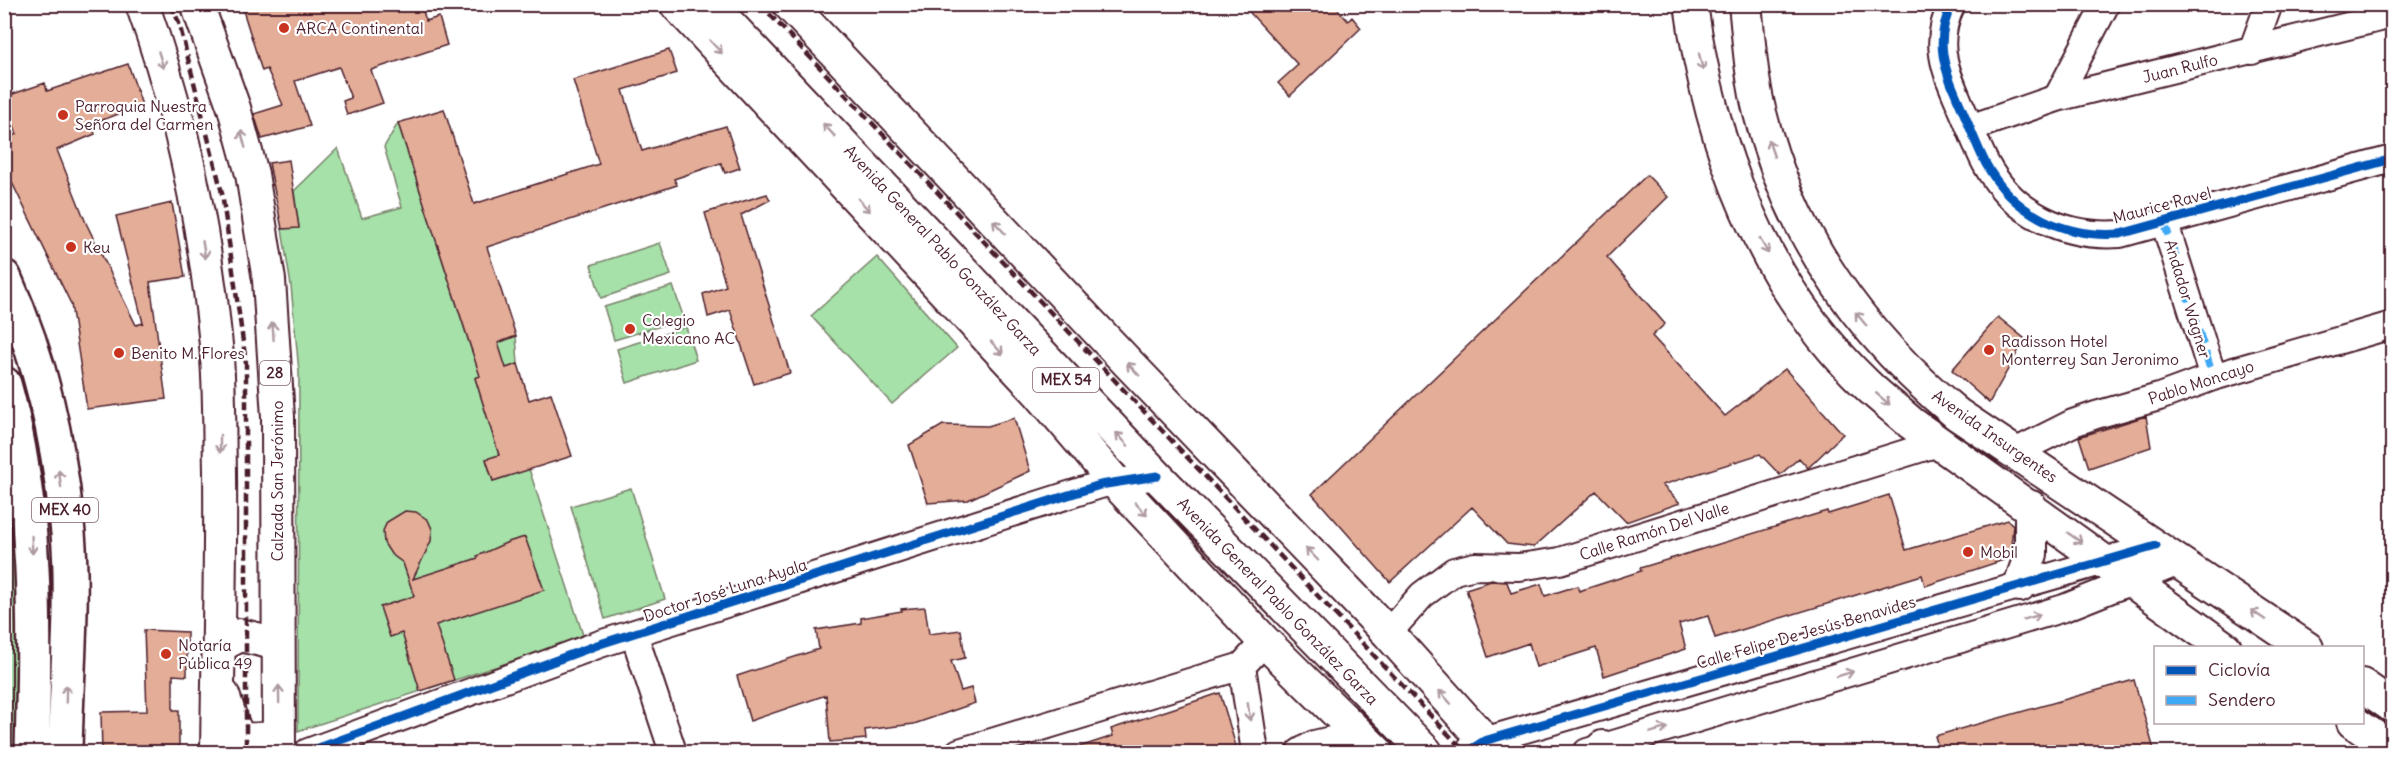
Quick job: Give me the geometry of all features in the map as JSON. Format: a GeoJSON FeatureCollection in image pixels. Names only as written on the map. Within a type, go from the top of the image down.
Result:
{"type":"FeatureCollection","features":[{"type":"Feature","properties":{"kind":"highway","name":"MEX 40"},"geometry":{"type":"LineString","coordinates":[[4,277],[27,328],[48,396],[68,535],[65,753]]}},
{"type":"Feature","properties":{"kind":"highway","name":"MEX 40"},"geometry":{"type":"LineString","coordinates":[[4,384],[17,428],[32,543],[32,753]]}},
{"type":"Feature","properties":{"kind":"main road"},"geometry":{"type":"LineString","coordinates":[[142,4],[160,54],[181,132],[198,207],[211,300],[219,429],[217,753]]}},
{"type":"Feature","properties":{"kind":"main road","name":"Calzada San Jerónimo"},"geometry":{"type":"LineString","coordinates":[[197,4],[234,108],[252,174],[269,280],[278,417],[279,745]]}},
{"type":"Feature","properties":{"kind":"main road","name":"Avenida General Pablo González Garza"},"geometry":{"type":"LineString","coordinates":[[676,4],[1039,393],[1115,482],[1242,618],[1367,743]]}},
{"type":"Feature","properties":{"kind":"main road","name":"Avenida General Pablo González Garza"},"geometry":{"type":"LineString","coordinates":[[710,4],[1157,476],[1426,753]]}},
{"type":"Feature","properties":{"kind":"main road","name":"MEX 54"},"geometry":{"type":"LineString","coordinates":[[789,4],[1130,365],[1388,633],[1482,749]]}},
{"type":"Feature","properties":{"kind":"main road"},"geometry":{"type":"LineString","coordinates":[[1691,4],[1698,50],[1719,139],[1731,173],[1759,238],[1816,328],[1867,385],[1938,443],[2104,559],[2222,646]]}},
{"type":"Feature","properties":{"kind":"main road","name":"Avenida Insurgentes"},"geometry":{"type":"LineString","coordinates":[[1745,4],[1751,61],[1769,143],[1787,195],[1809,240],[1843,297],[1917,380],[1957,414],[2304,646]]}},
{"type":"Feature","properties":{"kind":"main road"},"geometry":{"type":"LineString","coordinates":[[2020,585],[2031,554],[2031,507]]}},
{"type":"Feature","properties":{"kind":"main road"},"geometry":{"type":"LineString","coordinates":[[1242,618],[1261,621],[1271,627],[1309,661],[1364,722],[1400,753]]}},
{"type":"Feature","properties":{"kind":"main road"},"geometry":{"type":"LineString","coordinates":[[219,646],[240,635],[278,644]]}},
{"type":"Feature","properties":{"kind":"main road"},"geometry":{"type":"LineString","coordinates":[[218,680],[235,729],[242,739],[249,742],[279,745]]}},
{"type":"Feature","properties":{"kind":"main road"},"geometry":{"type":"LineString","coordinates":[[2364,686],[2392,706]]}},
{"type":"Feature","properties":{"kind":"main road"},"geometry":{"type":"LineString","coordinates":[[2354,724],[2392,749]]}},
{"type":"Feature","properties":{"kind":"street","name":"Maurice Ravel"},"geometry":{"type":"LineString","coordinates":[[1952,4],[1941,35],[1943,60],[1986,164],[2011,198],[2033,214],[2060,228],[2101,235],[2120,234],[2392,159]]}},
{"type":"Feature","properties":{"kind":"street"},"geometry":{"type":"LineString","coordinates":[[2057,98],[2106,4]]}},
{"type":"Feature","properties":{"kind":"street"},"geometry":{"type":"LineString","coordinates":[[2252,51],[2269,4]]}},
{"type":"Feature","properties":{"kind":"street","name":"Juan Rulfo"},"geometry":{"type":"LineString","coordinates":[[1970,128],[2057,98],[2392,15]]}},
{"type":"Feature","properties":{"kind":"street","name":"Andador Wagner"},"geometry":{"type":"LineString","coordinates":[[2164,221],[2213,377]]}},
{"type":"Feature","properties":{"kind":"street","name":"Pablo Moncayo"},"geometry":{"type":"LineString","coordinates":[[2015,452],[2073,423],[2213,377],[2392,325]]}},
{"type":"Feature","properties":{"kind":"street","name":"Calle Ramón Del Valle"},"geometry":{"type":"LineString","coordinates":[[1388,633],[1422,595],[1454,571],[1475,566],[1519,567],[1560,561],[1938,443]]}},
{"type":"Feature","properties":{"kind":"street","name":"Doctor José Luna Ayala"},"geometry":{"type":"LineString","coordinates":[[308,753],[589,648],[1115,482],[1157,476]]}},
{"type":"Feature","properties":{"kind":"street"},"geometry":{"type":"LineString","coordinates":[[1596,751],[2064,608],[2133,580],[2168,554]]}},
{"type":"Feature","properties":{"kind":"street","name":"Calle Felipe De Jesús Benavides"},"geometry":{"type":"LineString","coordinates":[[1482,749],[2104,559],[2168,554]]}},
{"type":"Feature","properties":{"kind":"street"},"geometry":{"type":"LineString","coordinates":[[634,634],[673,753]]}},
{"type":"Feature","properties":{"kind":"street"},"geometry":{"type":"LineString","coordinates":[[959,753],[1242,666],[1264,641]]}},
{"type":"Feature","properties":{"kind":"street"},"geometry":{"type":"LineString","coordinates":[[1242,666],[1255,753]]}},
{"type":"Feature","properties":{"kind":"street"},"geometry":{"type":"LineString","coordinates":[[1300,753],[1314,744],[1367,743]]}},
{"type":"Feature","properties":{"kind":"green space"},"geometry":{"type":"Polygon","coordinates":[[[398,123],[472,352],[483,358],[501,351],[498,343],[516,336],[518,364],[475,378],[499,455],[486,460],[493,481],[529,469],[584,638],[298,731],[299,372],[291,286],[282,229],[299,227],[294,191],[338,148],[362,218],[402,207],[384,147],[398,123]]]}},
{"type":"Feature","properties":{"kind":"green space"},"geometry":{"type":"Polygon","coordinates":[[[660,243],[671,275],[601,298],[591,265],[660,243]]]}},
{"type":"Feature","properties":{"kind":"green space"},"geometry":{"type":"Polygon","coordinates":[[[877,257],[957,348],[892,404],[811,316],[877,257]]]}},
{"type":"Feature","properties":{"kind":"green space"},"geometry":{"type":"Polygon","coordinates":[[[673,286],[684,319],[614,340],[604,307],[673,286]]]}},
{"type":"Feature","properties":{"kind":"green space"},"geometry":{"type":"Polygon","coordinates":[[[686,327],[696,360],[627,383],[617,349],[686,327]]]}},
{"type":"Feature","properties":{"kind":"green space"},"geometry":{"type":"Polygon","coordinates":[[[4,408],[16,456],[22,752],[5,752],[4,408]]]}},
{"type":"Feature","properties":{"kind":"green space"},"geometry":{"type":"Polygon","coordinates":[[[631,488],[665,599],[605,619],[571,506],[631,488]]]}},
{"type":"Feature","properties":{"kind":"building"},"geometry":{"type":"Polygon","coordinates":[[[241,4],[421,4],[426,21],[439,17],[447,45],[371,70],[383,103],[347,115],[343,101],[351,98],[339,67],[295,81],[310,126],[262,139],[254,114],[283,105],[267,69],[262,71],[241,4]]]}},
{"type":"Feature","properties":{"kind":"building"},"geometry":{"type":"Polygon","coordinates":[[[1242,4],[1333,4],[1348,21],[1352,17],[1361,28],[1290,96],[1278,83],[1298,65],[1242,4]]]}},
{"type":"Feature","properties":{"kind":"building"},"geometry":{"type":"Polygon","coordinates":[[[669,50],[677,73],[623,90],[642,151],[726,126],[740,168],[725,173],[721,163],[674,179],[677,185],[487,247],[516,336],[498,343],[506,368],[518,364],[529,400],[551,393],[572,456],[493,481],[486,459],[499,455],[475,378],[480,376],[398,123],[444,109],[474,204],[599,164],[573,80],[669,50]]]}},
{"type":"Feature","properties":{"kind":"building"},"geometry":{"type":"Polygon","coordinates":[[[128,64],[142,105],[92,124],[95,134],[57,150],[86,223],[136,325],[143,323],[116,216],[172,203],[185,277],[150,282],[166,399],[87,409],[71,304],[4,166],[4,140],[17,134],[4,97],[45,83],[47,91],[128,64]]]}},
{"type":"Feature","properties":{"kind":"building"},"geometry":{"type":"Polygon","coordinates":[[[289,160],[299,228],[282,229],[269,163],[289,160]]]}},
{"type":"Feature","properties":{"kind":"building"},"geometry":{"type":"Polygon","coordinates":[[[1647,175],[1668,197],[1607,257],[1665,324],[1652,336],[1725,416],[1785,369],[1843,434],[1808,468],[1799,458],[1780,475],[1760,454],[1662,485],[1680,503],[1626,522],[1596,491],[1534,547],[1507,544],[1472,507],[1390,582],[1312,494],[1647,175]]]}},
{"type":"Feature","properties":{"kind":"building"},"geometry":{"type":"Polygon","coordinates":[[[767,194],[770,200],[741,215],[790,373],[754,384],[730,310],[708,317],[703,294],[726,286],[705,213],[767,194]]]}},
{"type":"Feature","properties":{"kind":"building"},"geometry":{"type":"Polygon","coordinates":[[[1998,317],[2025,339],[1989,403],[1952,370],[1998,317]]]}},
{"type":"Feature","properties":{"kind":"building"},"geometry":{"type":"Polygon","coordinates":[[[2146,416],[2151,447],[2089,468],[2079,437],[2146,416]]]}},
{"type":"Feature","properties":{"kind":"building"},"geometry":{"type":"Polygon","coordinates":[[[1014,418],[1030,471],[968,500],[928,503],[909,445],[943,425],[988,426],[1014,418]]]}},
{"type":"Feature","properties":{"kind":"building"},"geometry":{"type":"Polygon","coordinates":[[[1889,495],[1906,550],[2008,520],[2013,525],[2010,558],[1925,586],[1922,575],[1715,638],[1708,616],[1679,624],[1686,649],[1604,676],[1596,648],[1536,667],[1529,643],[1488,657],[1466,589],[1491,581],[1507,582],[1511,593],[1541,584],[1545,596],[1577,586],[1579,591],[1641,571],[1640,568],[1827,511],[1828,514],[1889,495]]]}},
{"type":"Feature","properties":{"kind":"building"},"geometry":{"type":"Polygon","coordinates":[[[405,511],[416,512],[428,520],[432,529],[431,541],[413,579],[478,558],[477,556],[508,542],[525,537],[544,590],[436,625],[454,680],[420,691],[402,633],[390,637],[380,607],[414,596],[403,563],[391,554],[384,543],[383,531],[387,522],[405,511]]]}},
{"type":"Feature","properties":{"kind":"building"},"geometry":{"type":"Polygon","coordinates":[[[925,607],[929,634],[961,630],[965,658],[951,661],[961,691],[971,688],[975,703],[914,724],[865,730],[866,739],[830,742],[826,695],[750,721],[737,676],[819,649],[816,630],[861,623],[861,618],[902,611],[901,609],[925,607]]]}},
{"type":"Feature","properties":{"kind":"building"},"geometry":{"type":"Polygon","coordinates":[[[144,630],[187,632],[187,676],[173,675],[173,710],[179,710],[179,753],[102,753],[101,712],[147,711],[144,630]]]}},
{"type":"Feature","properties":{"kind":"building"},"geometry":{"type":"Polygon","coordinates":[[[2134,680],[2155,753],[1940,753],[1935,736],[2134,680]]]}},
{"type":"Feature","properties":{"kind":"building"},"geometry":{"type":"Polygon","coordinates":[[[1220,693],[1238,753],[1070,753],[1070,750],[1113,736],[1111,729],[1220,693]]]}},
{"type":"Feature","properties":{"kind":"railway"},"geometry":{"type":"LineString","coordinates":[[171,4],[179,23],[222,193],[246,363],[246,752]]}},
{"type":"Feature","properties":{"kind":"railway"},"geometry":{"type":"LineString","coordinates":[[760,4],[1465,752]]}},
{"type":"Feature","properties":{"kind":"marked path"},"geometry":{"type":"LineString","coordinates":[[2164,221],[2213,377]]}},
{"type":"Feature","properties":{"kind":"cycle path"},"geometry":{"type":"LineString","coordinates":[[1952,4],[1943,32],[1943,58],[1951,83],[1986,164],[1997,182],[2011,197],[2042,219],[2061,227],[2080,232],[2120,234],[2392,159]]}},
{"type":"Feature","properties":{"kind":"cycle path"},"geometry":{"type":"LineString","coordinates":[[308,752],[600,644],[1100,485],[1157,476]]}},
{"type":"Feature","properties":{"kind":"cycle path"},"geometry":{"type":"LineString","coordinates":[[1467,752],[1484,741],[2156,546]]}},
{"type":"Feature","properties":{"kind":"place","name":"ARCA Continental"},"geometry":{"type":"Point","coordinates":[284,28]}},
{"type":"Feature","properties":{"kind":"place","name":"Parroquia Nuestra Señora del Carmen"},"geometry":{"type":"Point","coordinates":[63,115]}},
{"type":"Feature","properties":{"kind":"place","name":"Keu"},"geometry":{"type":"Point","coordinates":[71,247]}},
{"type":"Feature","properties":{"kind":"place","name":"Colegio Mexicano AC"},"geometry":{"type":"Point","coordinates":[630,329]}},
{"type":"Feature","properties":{"kind":"place","name":"Radisson Hotel Monterrey San Jeronimo"},"geometry":{"type":"Point","coordinates":[1989,350]}},
{"type":"Feature","properties":{"kind":"place","name":"Benito M. Flores"},"geometry":{"type":"Point","coordinates":[119,353]}},
{"type":"Feature","properties":{"kind":"place","name":"Mobil"},"geometry":{"type":"Point","coordinates":[1968,552]}},
{"type":"Feature","properties":{"kind":"place","name":"Notaría Pública 49"},"geometry":{"type":"Point","coordinates":[166,654]}}]}
